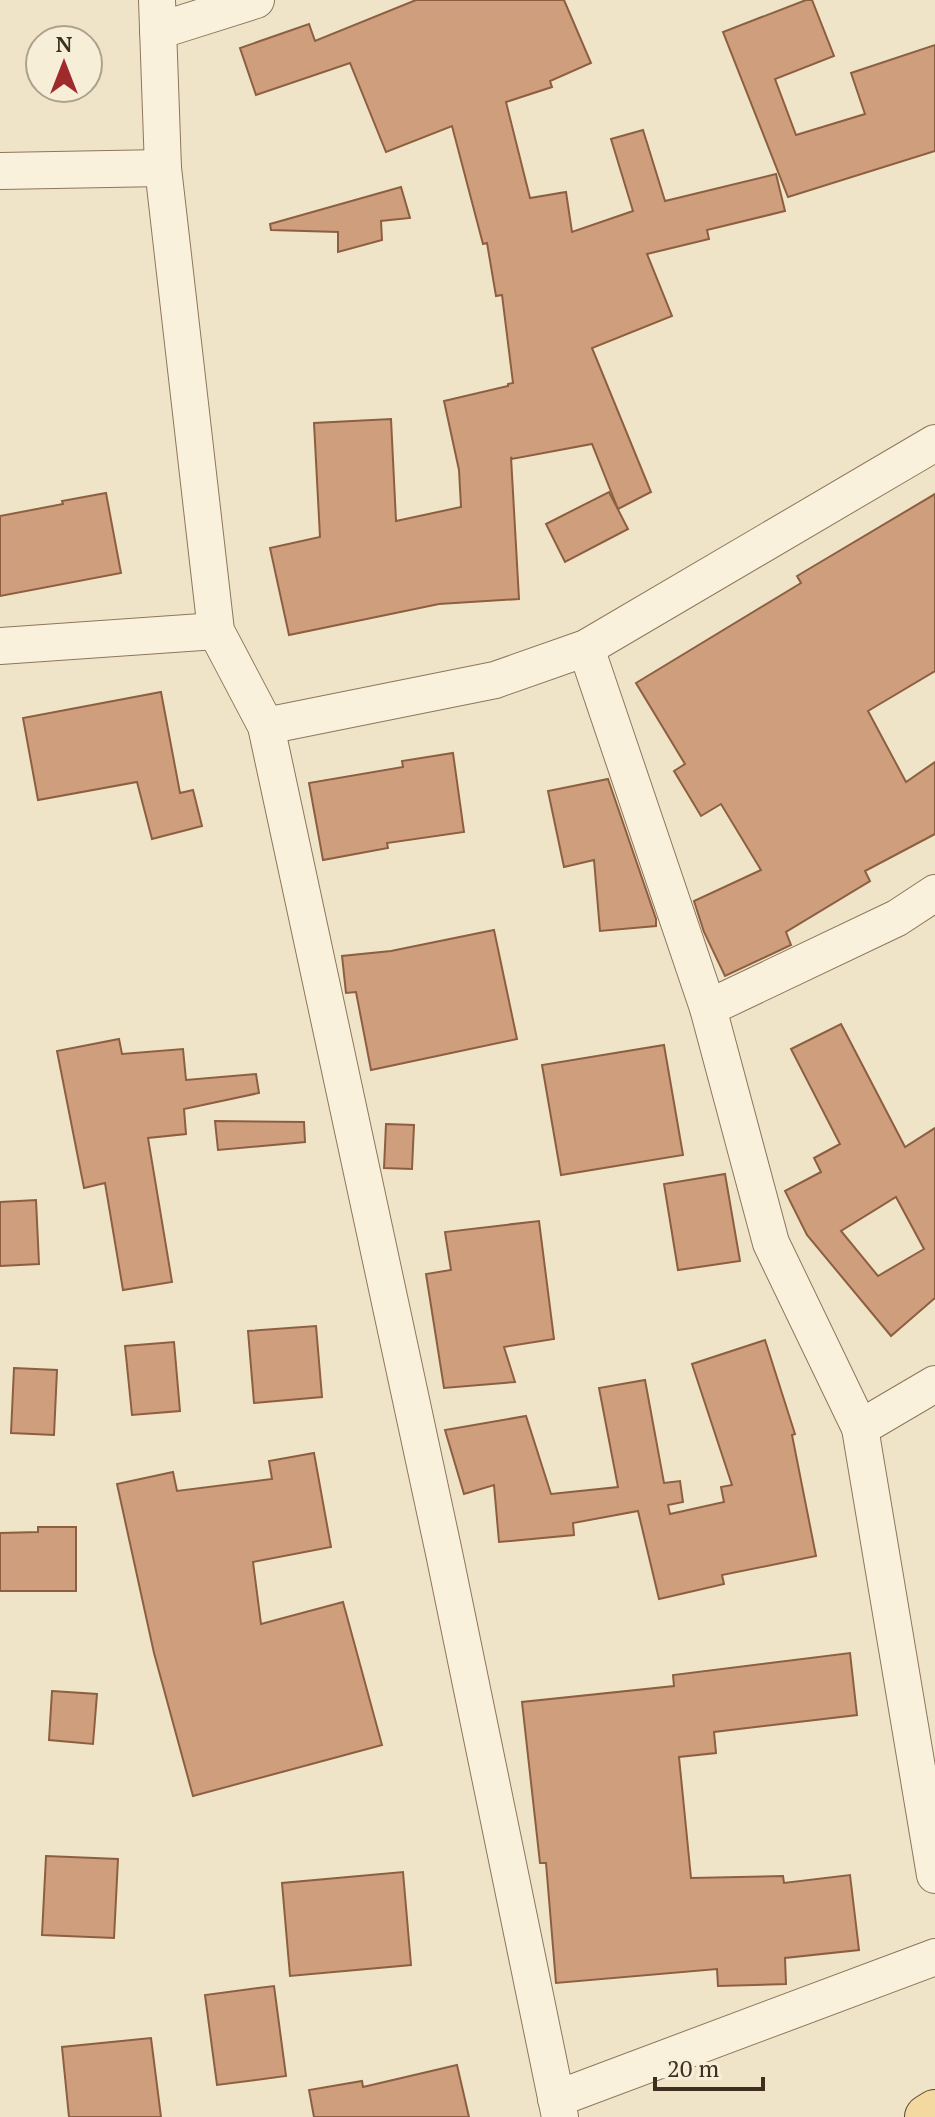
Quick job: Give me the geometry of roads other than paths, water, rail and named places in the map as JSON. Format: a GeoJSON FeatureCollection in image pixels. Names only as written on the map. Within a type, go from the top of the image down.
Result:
{"type":"FeatureCollection","features":[{"type":"Feature","properties":{"kind":"main road"},"geometry":{"type":"LineString","coordinates":[[927,2117],[935,2112]]}},
{"type":"Feature","properties":{"kind":"street"},"geometry":{"type":"LineString","coordinates":[[256,0],[158,16],[163,168],[216,631],[266,726],[444,1553],[558,2108],[935,1957]]}},
{"type":"Feature","properties":{"kind":"street"},"geometry":{"type":"LineString","coordinates":[[0,171],[163,168]]}},
{"type":"Feature","properties":{"kind":"street"},"geometry":{"type":"LineString","coordinates":[[266,726],[495,680],[586,648],[935,443]]}},
{"type":"Feature","properties":{"kind":"street"},"geometry":{"type":"LineString","coordinates":[[0,646],[216,631]]}},
{"type":"Feature","properties":{"kind":"street"},"geometry":{"type":"LineString","coordinates":[[586,648],[708,1008],[771,1243],[860,1428],[935,1875]]}},
{"type":"Feature","properties":{"kind":"street"},"geometry":{"type":"LineString","coordinates":[[708,1008],[897,918],[935,893]]}},
{"type":"Feature","properties":{"kind":"street"},"geometry":{"type":"LineString","coordinates":[[860,1428],[935,1384]]}}]}
